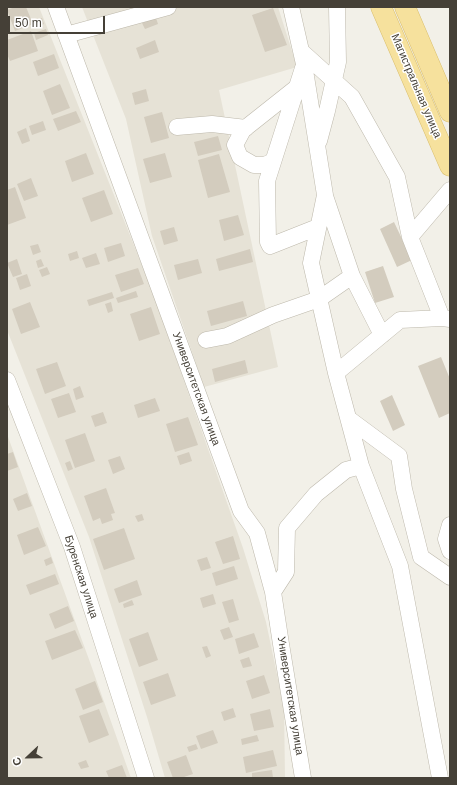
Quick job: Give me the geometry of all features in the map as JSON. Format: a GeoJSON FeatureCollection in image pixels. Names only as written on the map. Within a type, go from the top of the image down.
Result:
{"type":"FeatureCollection","features":[{"type":"Feature","properties":{"kind":"main road","name":"Магистральная улица"},"geometry":{"type":"LineString","coordinates":[[381,7],[450,166]]}},
{"type":"Feature","properties":{"kind":"main road","name":"Магистральная улица"},"geometry":{"type":"LineString","coordinates":[[405,7],[450,112]]}},
{"type":"Feature","properties":{"kind":"street","name":"Университетская улица"},"geometry":{"type":"LineString","coordinates":[[56,7],[241,511],[257,533],[273,592],[303,778]]}},
{"type":"Feature","properties":{"kind":"street"},"geometry":{"type":"LineString","coordinates":[[66,35],[168,7]]}},
{"type":"Feature","properties":{"kind":"street"},"geometry":{"type":"LineString","coordinates":[[292,7],[303,58],[325,195],[352,276],[382,335]]}},
{"type":"Feature","properties":{"kind":"street"},"geometry":{"type":"LineString","coordinates":[[317,148],[338,62],[337,7]]}},
{"type":"Feature","properties":{"kind":"street"},"geometry":{"type":"LineString","coordinates":[[303,58],[334,81],[352,97],[397,177],[410,237],[446,318],[400,320],[336,373]]}},
{"type":"Feature","properties":{"kind":"street"},"geometry":{"type":"LineString","coordinates":[[303,58],[296,88],[267,181],[268,242],[270,246],[318,227]]}},
{"type":"Feature","properties":{"kind":"street"},"geometry":{"type":"LineString","coordinates":[[273,161],[265,165],[254,165],[240,157],[236,145],[243,130],[296,88]]}},
{"type":"Feature","properties":{"kind":"street"},"geometry":{"type":"LineString","coordinates":[[176,127],[212,124],[246,128]]}},
{"type":"Feature","properties":{"kind":"street"},"geometry":{"type":"LineString","coordinates":[[410,237],[450,190]]}},
{"type":"Feature","properties":{"kind":"street"},"geometry":{"type":"LineString","coordinates":[[325,195],[311,263],[336,373],[361,466],[400,566],[440,778]]}},
{"type":"Feature","properties":{"kind":"street"},"geometry":{"type":"LineString","coordinates":[[206,340],[227,336],[273,315],[319,299],[352,276]]}},
{"type":"Feature","properties":{"kind":"street","name":"Буренская улица"},"geometry":{"type":"LineString","coordinates":[[7,380],[72,547],[146,778]]}},
{"type":"Feature","properties":{"kind":"street"},"geometry":{"type":"LineString","coordinates":[[349,419],[399,456],[404,489],[421,557],[450,577]]}},
{"type":"Feature","properties":{"kind":"street"},"geometry":{"type":"LineString","coordinates":[[273,592],[286,572],[287,528],[316,494],[346,470],[361,466]]}},
{"type":"Feature","properties":{"kind":"street"},"geometry":{"type":"LineString","coordinates":[[450,525],[446,539],[450,551]]}},
{"type":"Feature","properties":{"kind":"street"},"geometry":{"type":"LineString","coordinates":[[400,566],[421,557]]}},
{"type":"Feature","properties":{"kind":"shaded area"},"geometry":{"type":"Polygon","coordinates":[[[7,7],[39,7],[153,293],[243,548],[266,622],[284,708],[285,778],[165,778],[89,537],[7,330],[7,7]]]}},
{"type":"Feature","properties":{"kind":"shaded area"},"geometry":{"type":"Polygon","coordinates":[[[82,7],[278,7],[297,67],[219,90],[278,367],[204,387],[152,236],[126,119],[82,7]]]}},
{"type":"Feature","properties":{"kind":"shaded area"},"geometry":{"type":"Polygon","coordinates":[[[7,434],[91,665],[131,778],[7,778],[7,434]]]}},
{"type":"Feature","properties":{"kind":"building"},"geometry":{"type":"Polygon","coordinates":[[[15,7],[26,7],[33,24],[15,31],[7,10],[15,7]]]}},
{"type":"Feature","properties":{"kind":"building"},"geometry":{"type":"Polygon","coordinates":[[[273,8],[287,45],[265,52],[252,15],[273,8]]]}},
{"type":"Feature","properties":{"kind":"building"},"geometry":{"type":"Polygon","coordinates":[[[42,18],[44,24],[37,27],[35,21],[42,18]]]}},
{"type":"Feature","properties":{"kind":"building"},"geometry":{"type":"Polygon","coordinates":[[[156,18],[158,24],[145,29],[142,23],[156,18]]]}},
{"type":"Feature","properties":{"kind":"building"},"geometry":{"type":"Polygon","coordinates":[[[46,29],[48,35],[36,40],[34,33],[46,29]]]}},
{"type":"Feature","properties":{"kind":"building"},"geometry":{"type":"Polygon","coordinates":[[[31,31],[38,51],[10,61],[7,54],[7,40],[31,31]]]}},
{"type":"Feature","properties":{"kind":"building"},"geometry":{"type":"Polygon","coordinates":[[[155,40],[159,52],[140,59],[136,48],[155,40]]]}},
{"type":"Feature","properties":{"kind":"building"},"geometry":{"type":"Polygon","coordinates":[[[54,54],[59,68],[38,76],[33,62],[54,54]]]}},
{"type":"Feature","properties":{"kind":"building"},"geometry":{"type":"Polygon","coordinates":[[[60,84],[70,108],[52,115],[43,91],[60,84]]]}},
{"type":"Feature","properties":{"kind":"building"},"geometry":{"type":"Polygon","coordinates":[[[146,89],[149,101],[135,105],[132,93],[146,89]]]}},
{"type":"Feature","properties":{"kind":"building"},"geometry":{"type":"Polygon","coordinates":[[[76,111],[81,122],[58,131],[53,119],[76,111]]]}},
{"type":"Feature","properties":{"kind":"building"},"geometry":{"type":"Polygon","coordinates":[[[162,112],[169,138],[151,143],[144,117],[162,112]]]}},
{"type":"Feature","properties":{"kind":"building"},"geometry":{"type":"Polygon","coordinates":[[[43,121],[46,130],[32,135],[29,126],[43,121]]]}},
{"type":"Feature","properties":{"kind":"building"},"geometry":{"type":"Polygon","coordinates":[[[26,128],[30,141],[22,144],[17,132],[26,128]]]}},
{"type":"Feature","properties":{"kind":"building"},"geometry":{"type":"Polygon","coordinates":[[[218,136],[222,150],[198,156],[194,142],[218,136]]]}},
{"type":"Feature","properties":{"kind":"building"},"geometry":{"type":"Polygon","coordinates":[[[86,153],[94,174],[72,182],[65,161],[86,153]]]}},
{"type":"Feature","properties":{"kind":"building"},"geometry":{"type":"Polygon","coordinates":[[[165,153],[172,177],[150,183],[143,159],[165,153]]]}},
{"type":"Feature","properties":{"kind":"building"},"geometry":{"type":"Polygon","coordinates":[[[219,154],[230,192],[208,198],[198,160],[219,154]]]}},
{"type":"Feature","properties":{"kind":"building"},"geometry":{"type":"Polygon","coordinates":[[[31,178],[38,196],[24,201],[17,184],[31,178]]]}},
{"type":"Feature","properties":{"kind":"building"},"geometry":{"type":"Polygon","coordinates":[[[15,187],[26,218],[7,225],[7,190],[15,187]]]}},
{"type":"Feature","properties":{"kind":"building"},"geometry":{"type":"Polygon","coordinates":[[[104,190],[113,214],[91,222],[82,198],[104,190]]]}},
{"type":"Feature","properties":{"kind":"building"},"geometry":{"type":"Polygon","coordinates":[[[238,215],[244,235],[224,241],[219,220],[238,215]]]}},
{"type":"Feature","properties":{"kind":"building"},"geometry":{"type":"Polygon","coordinates":[[[394,222],[412,260],[397,267],[380,229],[394,222]]]}},
{"type":"Feature","properties":{"kind":"building"},"geometry":{"type":"Polygon","coordinates":[[[174,227],[178,241],[164,245],[160,231],[174,227]]]}},
{"type":"Feature","properties":{"kind":"building"},"geometry":{"type":"Polygon","coordinates":[[[121,243],[125,256],[108,262],[104,248],[121,243]]]}},
{"type":"Feature","properties":{"kind":"building"},"geometry":{"type":"Polygon","coordinates":[[[38,244],[41,252],[33,255],[30,246],[38,244]]]}},
{"type":"Feature","properties":{"kind":"building"},"geometry":{"type":"Polygon","coordinates":[[[250,249],[253,262],[219,271],[216,259],[250,249]]]}},
{"type":"Feature","properties":{"kind":"building"},"geometry":{"type":"Polygon","coordinates":[[[77,251],[79,258],[70,261],[68,254],[77,251]]]}},
{"type":"Feature","properties":{"kind":"building"},"geometry":{"type":"Polygon","coordinates":[[[96,253],[100,264],[86,268],[82,258],[96,253]]]}},
{"type":"Feature","properties":{"kind":"building"},"geometry":{"type":"Polygon","coordinates":[[[17,259],[22,274],[13,277],[7,263],[17,259]]]}},
{"type":"Feature","properties":{"kind":"building"},"geometry":{"type":"Polygon","coordinates":[[[41,259],[44,266],[38,268],[36,261],[41,259]]]}},
{"type":"Feature","properties":{"kind":"building"},"geometry":{"type":"Polygon","coordinates":[[[198,259],[202,273],[178,280],[174,265],[198,259]]]}},
{"type":"Feature","properties":{"kind":"building"},"geometry":{"type":"Polygon","coordinates":[[[383,266],[394,297],[375,303],[365,272],[383,266]]]}},
{"type":"Feature","properties":{"kind":"building"},"geometry":{"type":"Polygon","coordinates":[[[47,267],[50,274],[42,277],[39,270],[47,267]]]}},
{"type":"Feature","properties":{"kind":"building"},"geometry":{"type":"Polygon","coordinates":[[[138,268],[144,284],[121,292],[115,275],[138,268]]]}},
{"type":"Feature","properties":{"kind":"building"},"geometry":{"type":"Polygon","coordinates":[[[27,274],[31,286],[20,290],[16,278],[27,274]]]}},
{"type":"Feature","properties":{"kind":"building"},"geometry":{"type":"Polygon","coordinates":[[[136,291],[138,297],[118,303],[116,298],[136,291]]]}},
{"type":"Feature","properties":{"kind":"building"},"geometry":{"type":"Polygon","coordinates":[[[112,292],[114,298],[89,306],[87,300],[112,292]]]}},
{"type":"Feature","properties":{"kind":"building"},"geometry":{"type":"Polygon","coordinates":[[[243,301],[247,316],[211,326],[207,311],[243,301]]]}},
{"type":"Feature","properties":{"kind":"building"},"geometry":{"type":"Polygon","coordinates":[[[30,302],[40,327],[21,334],[12,309],[30,302]]]}},
{"type":"Feature","properties":{"kind":"building"},"geometry":{"type":"Polygon","coordinates":[[[111,302],[113,311],[108,313],[105,304],[111,302]]]}},
{"type":"Feature","properties":{"kind":"building"},"geometry":{"type":"Polygon","coordinates":[[[151,307],[160,334],[139,341],[130,314],[151,307]]]}},
{"type":"Feature","properties":{"kind":"building"},"geometry":{"type":"Polygon","coordinates":[[[441,357],[450,379],[450,413],[439,418],[418,366],[441,357]]]}},
{"type":"Feature","properties":{"kind":"building"},"geometry":{"type":"Polygon","coordinates":[[[245,360],[248,373],[215,382],[212,369],[245,360]]]}},
{"type":"Feature","properties":{"kind":"building"},"geometry":{"type":"Polygon","coordinates":[[[57,362],[66,386],[45,394],[36,369],[57,362]]]}},
{"type":"Feature","properties":{"kind":"building"},"geometry":{"type":"Polygon","coordinates":[[[80,386],[84,397],[76,400],[73,389],[80,386]]]}},
{"type":"Feature","properties":{"kind":"building"},"geometry":{"type":"Polygon","coordinates":[[[69,393],[76,412],[58,418],[51,399],[69,393]]]}},
{"type":"Feature","properties":{"kind":"building"},"geometry":{"type":"Polygon","coordinates":[[[392,395],[405,425],[393,431],[380,401],[392,395]]]}},
{"type":"Feature","properties":{"kind":"building"},"geometry":{"type":"Polygon","coordinates":[[[155,398],[160,411],[138,418],[134,405],[155,398]]]}},
{"type":"Feature","properties":{"kind":"building"},"geometry":{"type":"Polygon","coordinates":[[[103,412],[107,423],[95,427],[91,416],[103,412]]]}},
{"type":"Feature","properties":{"kind":"building"},"geometry":{"type":"Polygon","coordinates":[[[188,417],[198,445],[175,452],[166,424],[188,417]]]}},
{"type":"Feature","properties":{"kind":"building"},"geometry":{"type":"Polygon","coordinates":[[[85,433],[95,461],[75,468],[65,440],[85,433]]]}},
{"type":"Feature","properties":{"kind":"building"},"geometry":{"type":"Polygon","coordinates":[[[13,452],[18,467],[7,471],[7,454],[13,452]]]}},
{"type":"Feature","properties":{"kind":"building"},"geometry":{"type":"Polygon","coordinates":[[[189,452],[192,461],[180,465],[177,456],[189,452]]]}},
{"type":"Feature","properties":{"kind":"building"},"geometry":{"type":"Polygon","coordinates":[[[120,456],[125,469],[113,474],[108,460],[120,456]]]}},
{"type":"Feature","properties":{"kind":"building"},"geometry":{"type":"Polygon","coordinates":[[[70,461],[73,469],[68,471],[65,463],[70,461]]]}},
{"type":"Feature","properties":{"kind":"building"},"geometry":{"type":"Polygon","coordinates":[[[106,488],[115,513],[111,514],[113,520],[102,524],[100,518],[93,521],[84,496],[106,488]]]}},
{"type":"Feature","properties":{"kind":"building"},"geometry":{"type":"Polygon","coordinates":[[[27,493],[32,506],[18,511],[13,499],[27,493]]]}},
{"type":"Feature","properties":{"kind":"building"},"geometry":{"type":"Polygon","coordinates":[[[142,514],[144,520],[138,522],[135,516],[142,514]]]}},
{"type":"Feature","properties":{"kind":"building"},"geometry":{"type":"Polygon","coordinates":[[[38,527],[46,546],[24,555],[17,535],[38,527]]]}},
{"type":"Feature","properties":{"kind":"building"},"geometry":{"type":"Polygon","coordinates":[[[124,528],[135,559],[104,570],[93,539],[124,528]]]}},
{"type":"Feature","properties":{"kind":"building"},"geometry":{"type":"Polygon","coordinates":[[[233,536],[240,559],[223,564],[215,542],[233,536]]]}},
{"type":"Feature","properties":{"kind":"building"},"geometry":{"type":"Polygon","coordinates":[[[51,557],[53,563],[46,566],[44,560],[51,557]]]}},
{"type":"Feature","properties":{"kind":"building"},"geometry":{"type":"Polygon","coordinates":[[[207,557],[211,568],[201,571],[197,560],[207,557]]]}},
{"type":"Feature","properties":{"kind":"building"},"geometry":{"type":"Polygon","coordinates":[[[234,566],[238,579],[216,586],[212,573],[234,566]]]}},
{"type":"Feature","properties":{"kind":"building"},"geometry":{"type":"Polygon","coordinates":[[[55,574],[59,584],[30,595],[26,585],[55,574]]]}},
{"type":"Feature","properties":{"kind":"building"},"geometry":{"type":"Polygon","coordinates":[[[137,580],[142,595],[119,603],[114,589],[137,580]]]}},
{"type":"Feature","properties":{"kind":"building"},"geometry":{"type":"Polygon","coordinates":[[[213,594],[216,604],[203,608],[200,598],[213,594]]]}},
{"type":"Feature","properties":{"kind":"building"},"geometry":{"type":"Polygon","coordinates":[[[233,599],[239,620],[229,623],[222,602],[233,599]]]}},
{"type":"Feature","properties":{"kind":"building"},"geometry":{"type":"Polygon","coordinates":[[[132,600],[134,605],[124,608],[123,604],[132,600]]]}},
{"type":"Feature","properties":{"kind":"building"},"geometry":{"type":"Polygon","coordinates":[[[68,606],[74,621],[55,629],[49,614],[68,606]]]}},
{"type":"Feature","properties":{"kind":"building"},"geometry":{"type":"Polygon","coordinates":[[[229,627],[233,637],[224,640],[220,630],[229,627]]]}},
{"type":"Feature","properties":{"kind":"building"},"geometry":{"type":"Polygon","coordinates":[[[75,630],[83,648],[52,660],[45,641],[75,630]]]}},
{"type":"Feature","properties":{"kind":"building"},"geometry":{"type":"Polygon","coordinates":[[[148,632],[158,660],[139,667],[129,639],[148,632]]]}},
{"type":"Feature","properties":{"kind":"building"},"geometry":{"type":"Polygon","coordinates":[[[254,633],[259,647],[239,654],[235,639],[254,633]]]}},
{"type":"Feature","properties":{"kind":"building"},"geometry":{"type":"Polygon","coordinates":[[[207,646],[211,656],[206,658],[202,647],[207,646]]]}},
{"type":"Feature","properties":{"kind":"building"},"geometry":{"type":"Polygon","coordinates":[[[249,657],[252,666],[243,668],[240,660],[249,657]]]}},
{"type":"Feature","properties":{"kind":"building"},"geometry":{"type":"Polygon","coordinates":[[[168,673],[176,696],[151,705],[143,682],[168,673]]]}},
{"type":"Feature","properties":{"kind":"building"},"geometry":{"type":"Polygon","coordinates":[[[264,675],[270,693],[252,699],[246,681],[264,675]]]}},
{"type":"Feature","properties":{"kind":"building"},"geometry":{"type":"Polygon","coordinates":[[[95,681],[103,702],[83,710],[75,689],[95,681]]]}},
{"type":"Feature","properties":{"kind":"building"},"geometry":{"type":"Polygon","coordinates":[[[233,708],[236,717],[224,721],[221,712],[233,708]]]}},
{"type":"Feature","properties":{"kind":"building"},"geometry":{"type":"Polygon","coordinates":[[[99,709],[109,735],[89,743],[79,716],[99,709]]]}},
{"type":"Feature","properties":{"kind":"building"},"geometry":{"type":"Polygon","coordinates":[[[270,709],[274,727],[254,731],[250,714],[270,709]]]}},
{"type":"Feature","properties":{"kind":"building"},"geometry":{"type":"Polygon","coordinates":[[[213,730],[218,743],[201,749],[196,736],[213,730]]]}},
{"type":"Feature","properties":{"kind":"building"},"geometry":{"type":"Polygon","coordinates":[[[257,735],[259,741],[242,745],[241,739],[257,735]]]}},
{"type":"Feature","properties":{"kind":"building"},"geometry":{"type":"Polygon","coordinates":[[[196,744],[198,749],[189,752],[187,747],[196,744]]]}},
{"type":"Feature","properties":{"kind":"building"},"geometry":{"type":"Polygon","coordinates":[[[273,750],[277,766],[246,773],[243,757],[273,750]]]}},
{"type":"Feature","properties":{"kind":"building"},"geometry":{"type":"Polygon","coordinates":[[[186,755],[193,774],[181,778],[173,778],[167,762],[186,755]]]}},
{"type":"Feature","properties":{"kind":"building"},"geometry":{"type":"Polygon","coordinates":[[[86,760],[89,767],[81,769],[78,763],[86,760]]]}},
{"type":"Feature","properties":{"kind":"building"},"geometry":{"type":"Polygon","coordinates":[[[122,765],[127,778],[109,778],[106,771],[122,765]]]}},
{"type":"Feature","properties":{"kind":"building"},"geometry":{"type":"Polygon","coordinates":[[[272,770],[273,778],[252,778],[252,773],[272,770]]]}}]}
